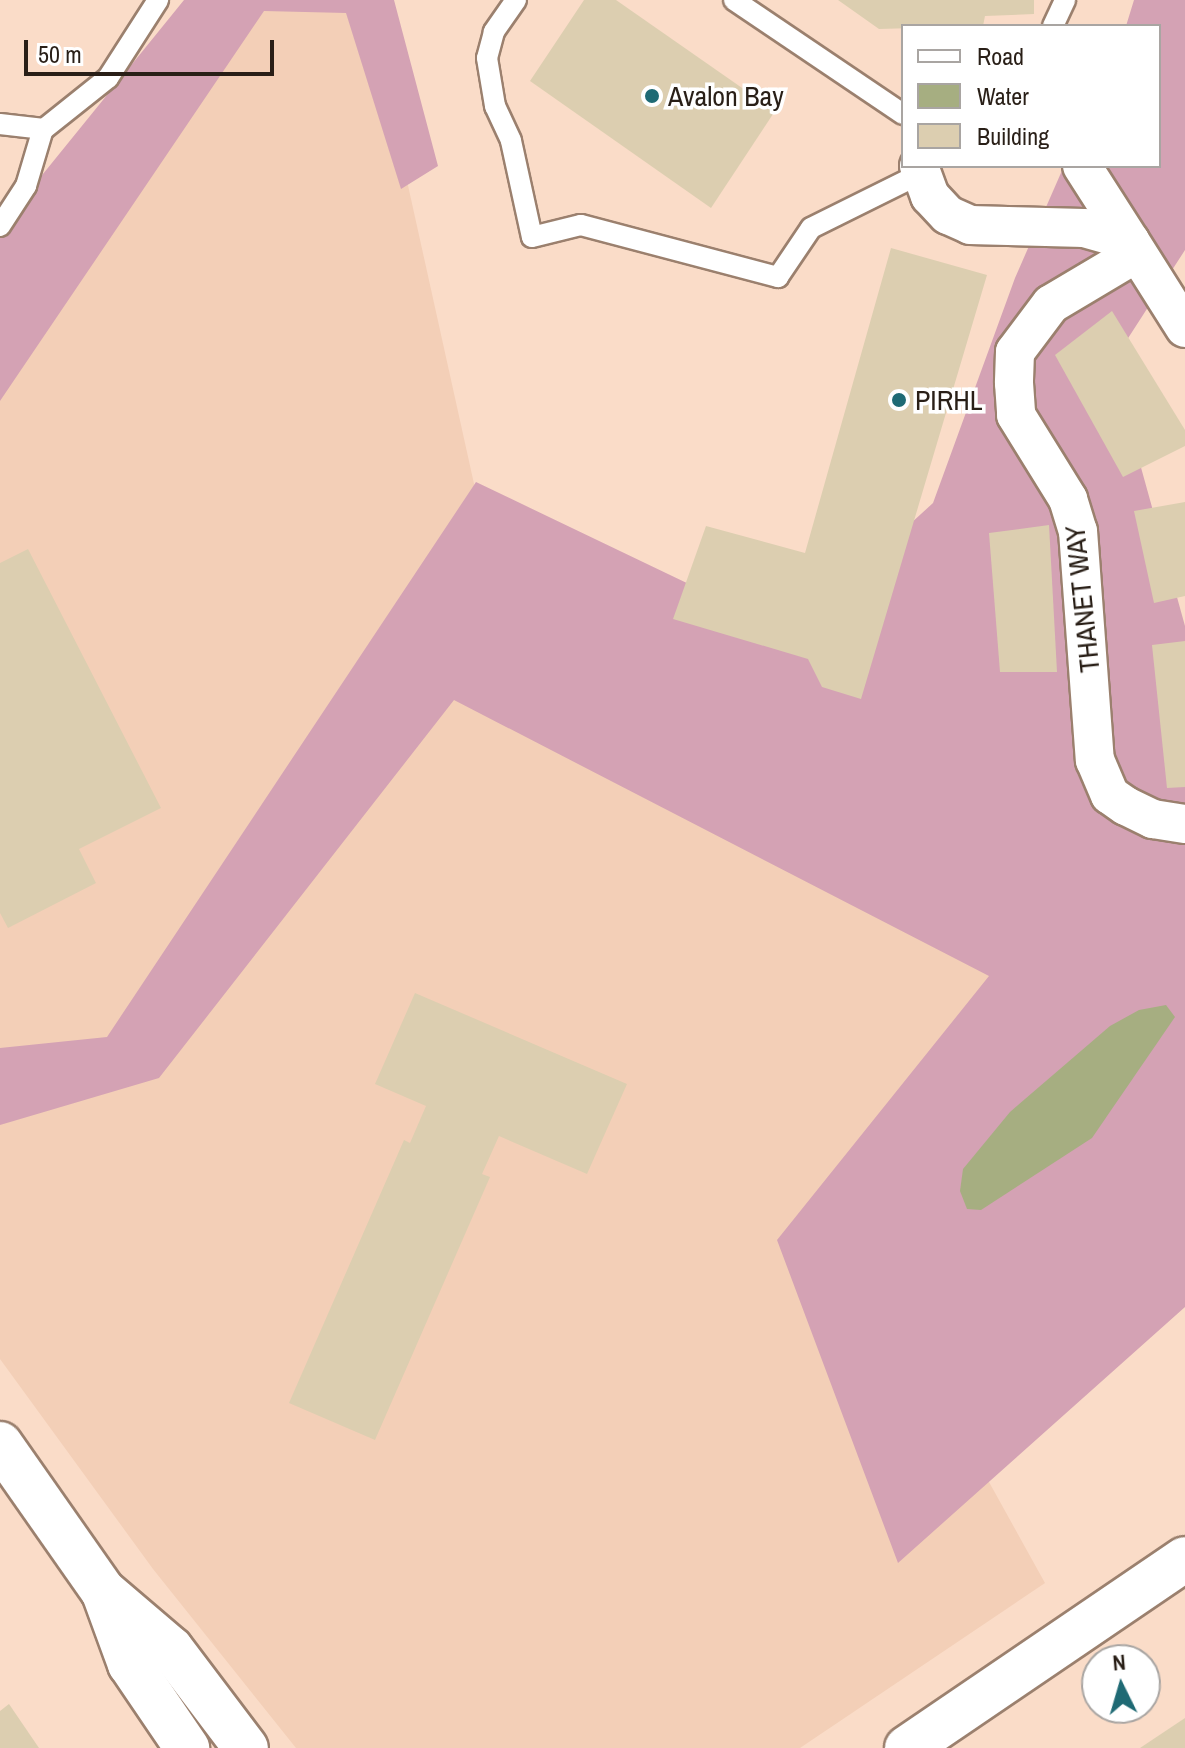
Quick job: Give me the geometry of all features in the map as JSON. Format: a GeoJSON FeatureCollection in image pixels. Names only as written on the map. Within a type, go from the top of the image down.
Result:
{"type":"FeatureCollection","features":[{"type":"Feature","properties":{"kind":"street"},"geometry":{"type":"LineString","coordinates":[[1083,168],[1134,247],[1180,309]]}},
{"type":"Feature","properties":{"kind":"street"},"geometry":{"type":"LineString","coordinates":[[920,170],[930,196],[948,215],[970,225],[1056,225],[1134,247]]}},
{"type":"Feature","properties":{"kind":"street","name":"THANET WAY"},"geometry":{"type":"LineString","coordinates":[[1134,247],[1051,304],[1015,352],[1016,415],[1068,499],[1078,531],[1095,760],[1110,795],[1153,819],[1185,824]]}},
{"type":"Feature","properties":{"kind":"street"},"geometry":{"type":"LineString","coordinates":[[0,1444],[103,1591],[171,1649],[246,1748]]}},
{"type":"Feature","properties":{"kind":"street"},"geometry":{"type":"LineString","coordinates":[[907,1748],[1185,1559]]}},
{"type":"Feature","properties":{"kind":"street"},"geometry":{"type":"LineString","coordinates":[[103,1591],[130,1664],[187,1748]]}},
{"type":"Feature","properties":{"kind":"lane"},"geometry":{"type":"LineString","coordinates":[[0,226],[26,186],[43,129],[108,78],[158,0]]}},
{"type":"Feature","properties":{"kind":"lane"},"geometry":{"type":"LineString","coordinates":[[516,0],[494,32],[487,58],[495,106],[511,141],[532,237],[581,225],[778,277],[811,228],[920,170]]}},
{"type":"Feature","properties":{"kind":"lane"},"geometry":{"type":"LineString","coordinates":[[734,0],[901,113]]}},
{"type":"Feature","properties":{"kind":"lane"},"geometry":{"type":"LineString","coordinates":[[1054,24],[1065,0]]}},
{"type":"Feature","properties":{"kind":"lane"},"geometry":{"type":"LineString","coordinates":[[0,124],[43,129]]}},
{"type":"Feature","properties":{"kind":"shaded area"},"geometry":{"type":"Polygon","coordinates":[[[184,0],[394,0],[438,166],[401,189],[346,13],[264,11],[0,401],[0,227],[184,0]]]}},
{"type":"Feature","properties":{"kind":"shaded area"},"geometry":{"type":"Polygon","coordinates":[[[257,0],[367,0],[486,538],[1047,913],[861,1251],[1045,1583],[800,1748],[296,1748],[153,1569],[0,1359],[0,366],[257,0]]]}},
{"type":"Feature","properties":{"kind":"shaded area"},"geometry":{"type":"Polygon","coordinates":[[[1134,0],[1185,0],[1185,250],[1112,363],[1185,626],[1185,1307],[898,1563],[777,1240],[989,976],[454,700],[159,1078],[0,1125],[0,1048],[107,1037],[476,482],[791,633],[933,503],[1015,278],[1063,168],[1161,168],[1161,24],[1127,24],[1134,0]]]}},
{"type":"Feature","properties":{"kind":"water"},"geometry":{"type":"Polygon","coordinates":[[[1166,1005],[1175,1017],[1092,1138],[981,1210],[967,1209],[960,1191],[963,1169],[1010,1112],[1110,1026],[1139,1010],[1166,1005]]]}},
{"type":"Feature","properties":{"kind":"building","name":"Avalon Bay"},"geometry":{"type":"Polygon","coordinates":[[[584,0],[616,0],[775,111],[711,208],[530,81],[584,0]]]}},
{"type":"Feature","properties":{"kind":"building"},"geometry":{"type":"Polygon","coordinates":[[[838,0],[1034,0],[1034,14],[985,16],[983,24],[901,24],[901,28],[879,29],[838,0]]]}},
{"type":"Feature","properties":{"kind":"building","name":"PIRHL"},"geometry":{"type":"Polygon","coordinates":[[[891,248],[987,275],[861,699],[822,687],[808,659],[673,619],[706,526],[805,553],[891,248]]]}},
{"type":"Feature","properties":{"kind":"building"},"geometry":{"type":"Polygon","coordinates":[[[1112,311],[1185,430],[1185,446],[1123,477],[1055,355],[1112,311]]]}},
{"type":"Feature","properties":{"kind":"building"},"geometry":{"type":"Polygon","coordinates":[[[1185,502],[1185,596],[1154,603],[1134,511],[1185,502]]]}},
{"type":"Feature","properties":{"kind":"building"},"geometry":{"type":"Polygon","coordinates":[[[1049,525],[1057,672],[1000,672],[989,533],[1049,525]]]}},
{"type":"Feature","properties":{"kind":"building"},"geometry":{"type":"Polygon","coordinates":[[[28,549],[161,808],[79,849],[96,883],[8,928],[0,913],[0,563],[28,549]]]}},
{"type":"Feature","properties":{"kind":"building"},"geometry":{"type":"Polygon","coordinates":[[[1185,641],[1185,787],[1167,788],[1152,645],[1185,641]]]}},
{"type":"Feature","properties":{"kind":"building"},"geometry":{"type":"Polygon","coordinates":[[[415,993],[627,1084],[587,1174],[499,1136],[482,1174],[490,1177],[375,1440],[289,1403],[404,1140],[410,1143],[426,1106],[375,1084],[415,993]]]}},
{"type":"Feature","properties":{"kind":"building"},"geometry":{"type":"Polygon","coordinates":[[[9,1704],[39,1748],[0,1748],[0,1711],[9,1704]]]}},
{"type":"Feature","properties":{"kind":"building"},"geometry":{"type":"Polygon","coordinates":[[[1185,1718],[1185,1748],[1140,1748],[1185,1718]]]}},
{"type":"Feature","properties":{"kind":"place","name":"Avalon Bay"},"geometry":{"type":"Point","coordinates":[652,96]}},
{"type":"Feature","properties":{"kind":"place","name":"PIRHL"},"geometry":{"type":"Point","coordinates":[899,400]}}]}
